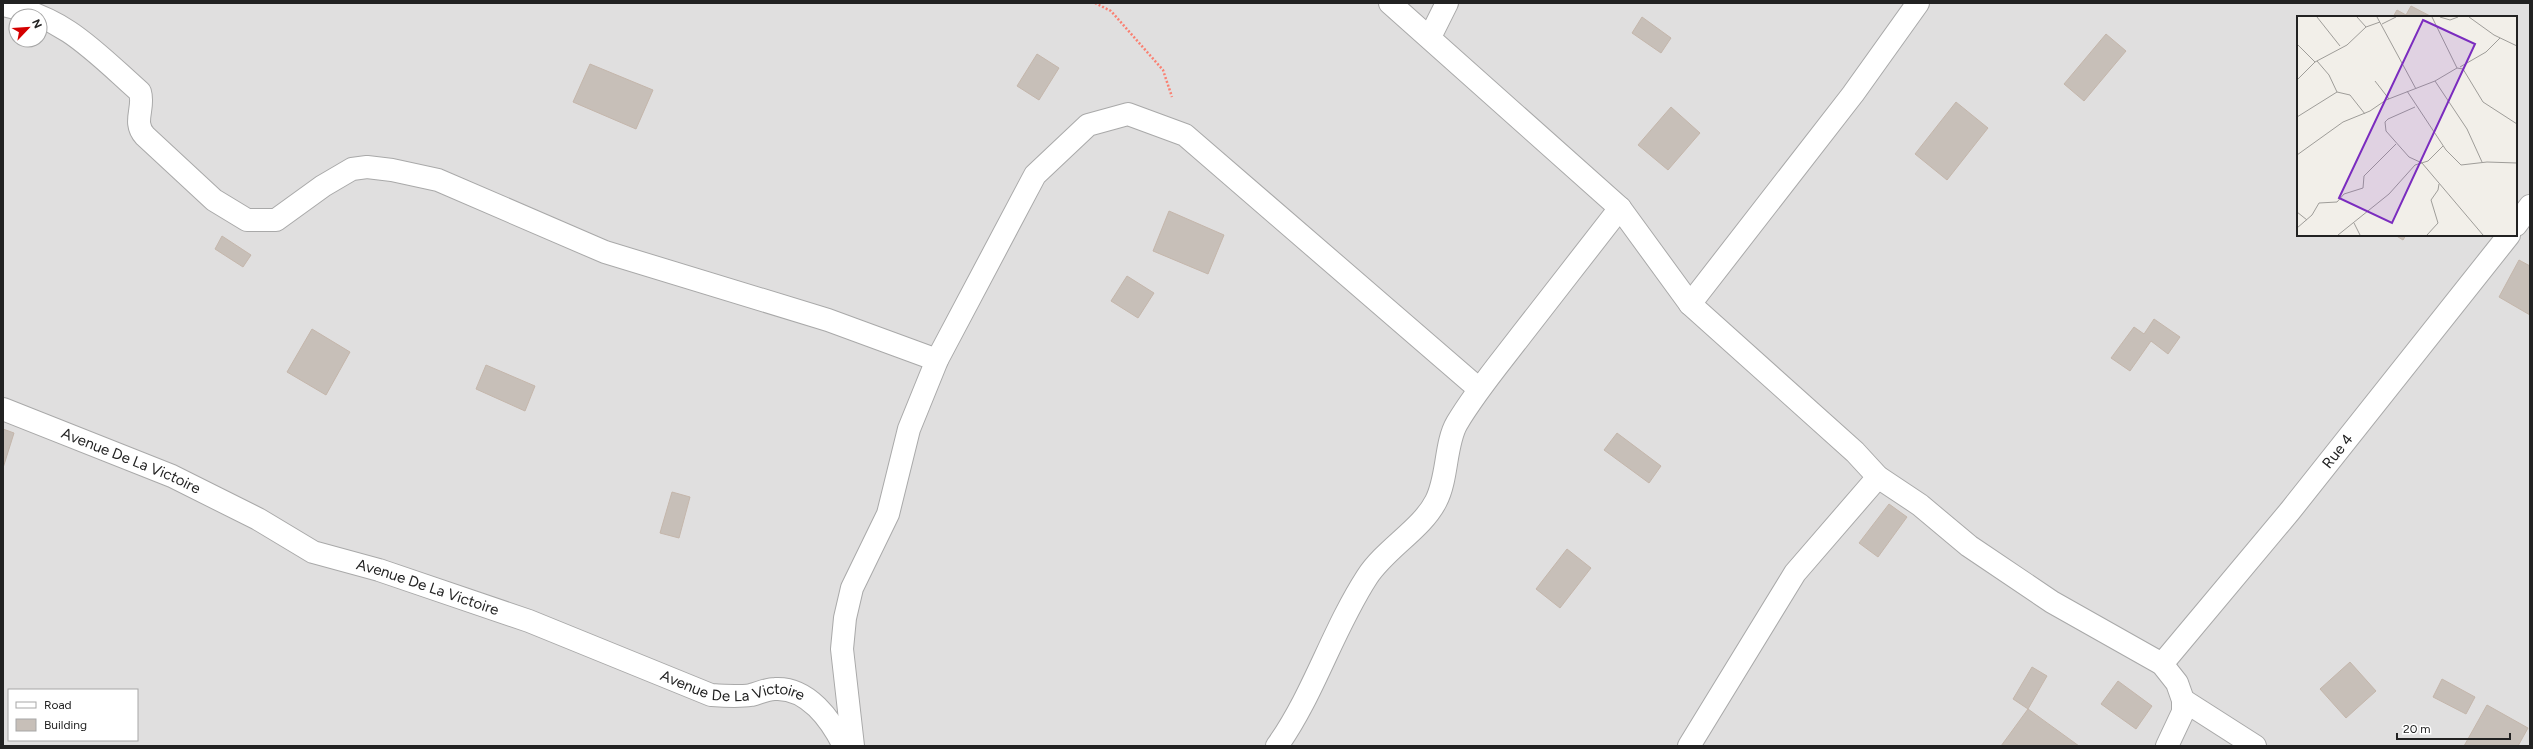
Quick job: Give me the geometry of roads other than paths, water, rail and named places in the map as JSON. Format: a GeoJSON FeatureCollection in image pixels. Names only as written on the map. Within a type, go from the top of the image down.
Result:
{"type":"FeatureCollection","features":[{"type":"Feature","properties":{"kind":"street"},"geometry":{"type":"LineString","coordinates":[[1390,3],[1620,208],[1690,304],[1855,452],[1878,477],[1920,505],[1969,546],[2052,602],[2162,664],[2176,683],[2183,700],[2182,712],[2167,746]]}},
{"type":"Feature","properties":{"kind":"street"},"geometry":{"type":"LineString","coordinates":[[1430,38],[1448,3]]}},
{"type":"Feature","properties":{"kind":"street"},"geometry":{"type":"LineString","coordinates":[[1690,304],[1848,100],[1918,3]]}},
{"type":"Feature","properties":{"kind":"street"},"geometry":{"type":"LineString","coordinates":[[3,5],[40,15],[73,32],[140,92],[142,101],[138,121],[140,130],[145,136],[214,200],[247,220],[276,220],[323,186],[352,169],[367,167],[392,170],[438,180],[605,252],[828,320],[937,360]]}},
{"type":"Feature","properties":{"kind":"street"},"geometry":{"type":"LineString","coordinates":[[853,746],[842,649],[845,618],[852,588],[888,514],[909,429],[937,360],[1035,175],[1088,125],[1128,114],[1185,135],[1479,389]]}},
{"type":"Feature","properties":{"kind":"street"},"geometry":{"type":"LineString","coordinates":[[2517,224],[2530,206]]}},
{"type":"Feature","properties":{"kind":"street"},"geometry":{"type":"LineString","coordinates":[[1277,746],[1296,720],[1350,603],[1368,575],[1380,559],[1422,520],[1436,502],[1442,487],[1455,425],[1479,389],[1620,208]]}},
{"type":"Feature","properties":{"kind":"street","name":"Rue 4"},"geometry":{"type":"LineString","coordinates":[[2162,664],[2290,511],[2508,236]]}},
{"type":"Feature","properties":{"kind":"street","name":"Avenue De La Victoire"},"geometry":{"type":"LineString","coordinates":[[3,409],[172,476],[258,519],[313,552],[379,570],[529,621],[711,695],[733,697],[775,689],[799,694],[820,708],[836,730],[844,746]]}},
{"type":"Feature","properties":{"kind":"street"},"geometry":{"type":"LineString","coordinates":[[1689,746],[1795,573],[1878,477]]}},
{"type":"Feature","properties":{"kind":"street"},"geometry":{"type":"LineString","coordinates":[[2183,700],[2255,746]]}}]}
